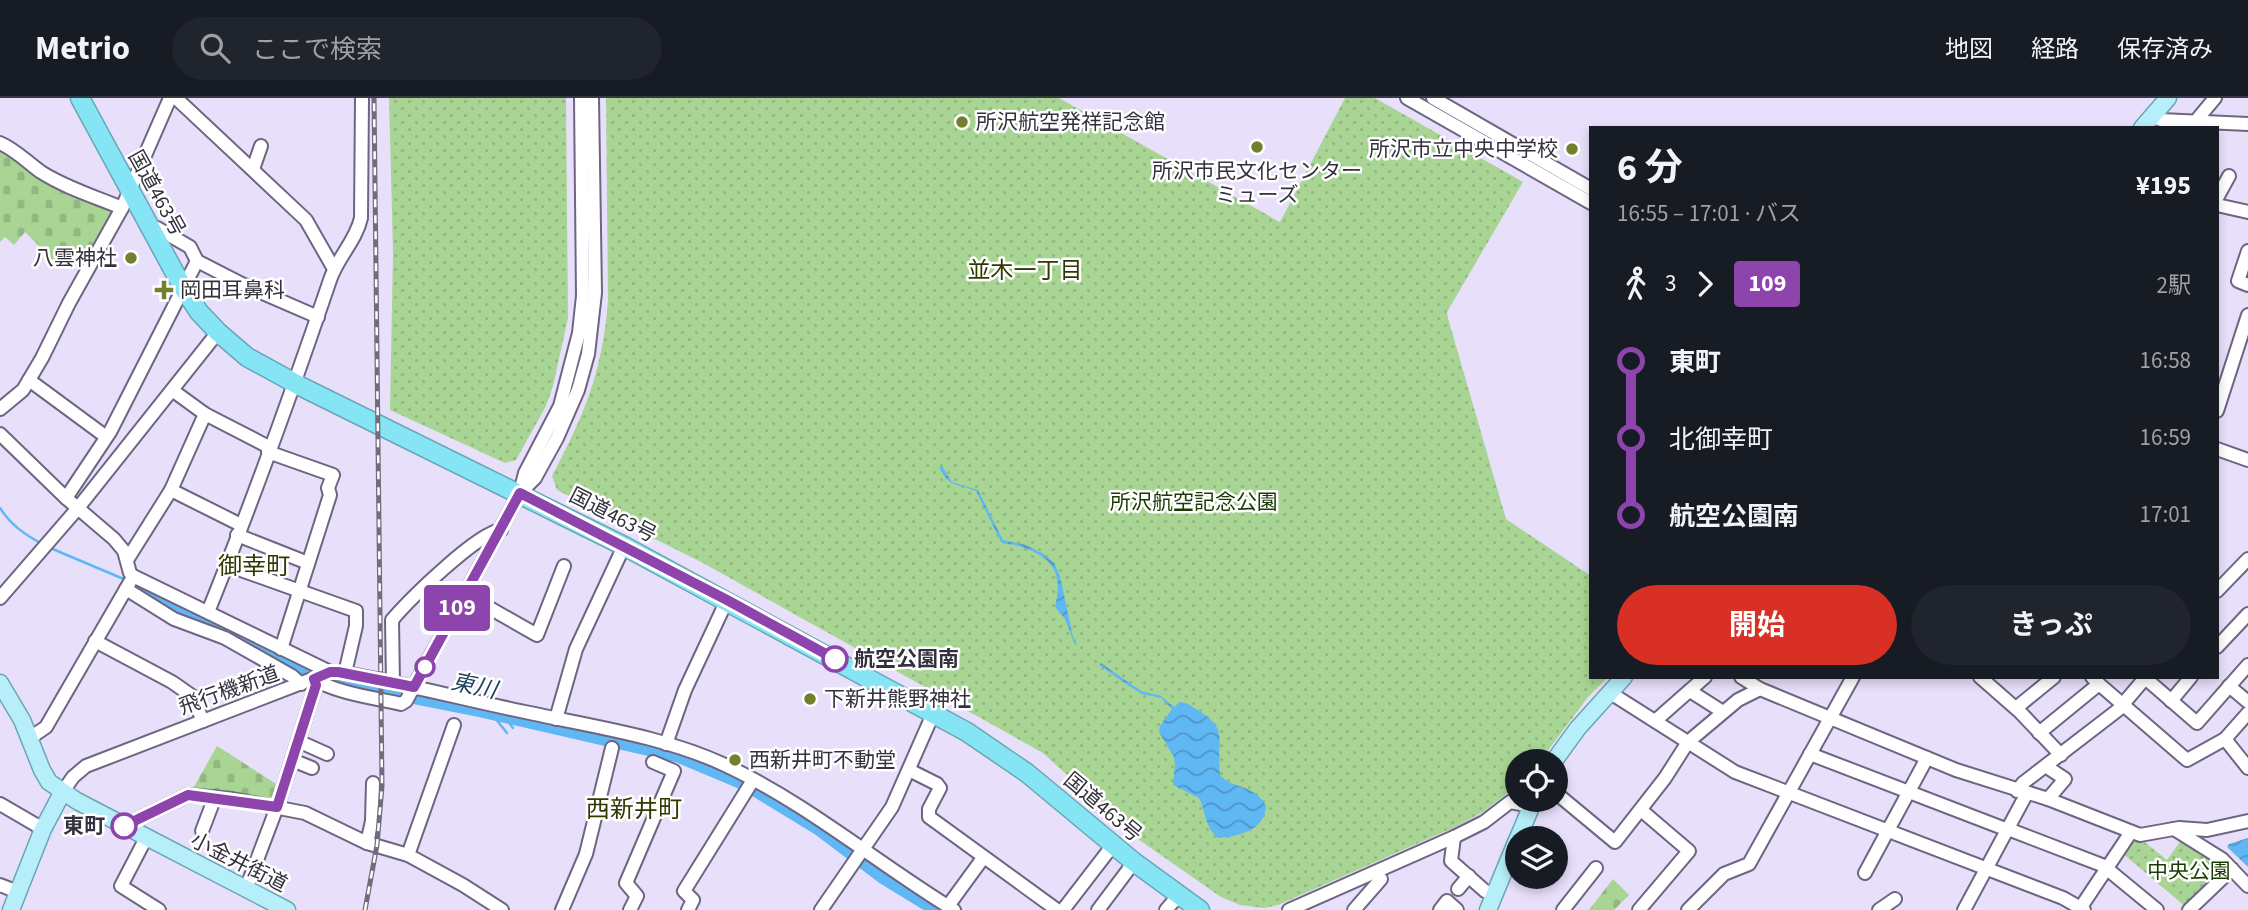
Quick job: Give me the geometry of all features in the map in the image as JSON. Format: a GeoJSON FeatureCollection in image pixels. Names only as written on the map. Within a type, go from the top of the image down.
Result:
{"type":"FeatureCollection","features":[{"type":"Feature","properties":{"kind":"highway","name":"国道463号"},"geometry":{"type":"LineString","coordinates":[[80,98],[182,286],[218,332],[247,357],[295,384],[624,546],[933,714],[1001,754],[1134,862],[1172,903],[1200,910]]}},
{"type":"Feature","properties":{"kind":"main road"},"geometry":{"type":"LineString","coordinates":[[2147,122],[2168,98]]}},
{"type":"Feature","properties":{"kind":"main road"},"geometry":{"type":"LineString","coordinates":[[1563,749],[1621,679]]}},
{"type":"Feature","properties":{"kind":"main road","name":"小金井街道"},"geometry":{"type":"LineString","coordinates":[[0,683],[30,738],[42,771],[49,782],[62,793],[286,910]]}},
{"type":"Feature","properties":{"kind":"main road"},"geometry":{"type":"LineString","coordinates":[[11,910],[43,829],[62,793]]}},
{"type":"Feature","properties":{"kind":"main road"},"geometry":{"type":"LineString","coordinates":[[1494,904],[1505,874]]}},
{"type":"Feature","properties":{"kind":"street"},"geometry":{"type":"LineString","coordinates":[[0,409],[23,390],[29,380],[122,208],[170,98]]}},
{"type":"Feature","properties":{"kind":"street"},"geometry":{"type":"LineString","coordinates":[[176,98],[306,220],[334,269]]}},
{"type":"Feature","properties":{"kind":"street"},"geometry":{"type":"LineString","coordinates":[[208,612],[295,384],[334,269],[359,227],[362,98]]}},
{"type":"Feature","properties":{"kind":"street"},"geometry":{"type":"LineString","coordinates":[[322,676],[323,685],[401,704],[411,692],[501,530],[520,493],[525,473],[560,406],[579,333],[583,296],[581,98]]}},
{"type":"Feature","properties":{"kind":"street"},"geometry":{"type":"LineString","coordinates":[[520,493],[535,478],[557,438],[578,390],[588,354],[595,293],[592,98]]}},
{"type":"Feature","properties":{"kind":"street"},"geometry":{"type":"LineString","coordinates":[[1407,98],[1589,202]]}},
{"type":"Feature","properties":{"kind":"street"},"geometry":{"type":"LineString","coordinates":[[1433,98],[1589,188]]}},
{"type":"Feature","properties":{"kind":"street"},"geometry":{"type":"LineString","coordinates":[[2195,122],[2215,98]]}},
{"type":"Feature","properties":{"kind":"street"},"geometry":{"type":"LineString","coordinates":[[2147,122],[2161,120],[2248,124]]}},
{"type":"Feature","properties":{"kind":"street"},"geometry":{"type":"LineString","coordinates":[[0,144],[9,147],[41,172],[60,182],[122,208]]}},
{"type":"Feature","properties":{"kind":"street"},"geometry":{"type":"LineString","coordinates":[[254,169],[261,146]]}},
{"type":"Feature","properties":{"kind":"street"},"geometry":{"type":"LineString","coordinates":[[2219,194],[2229,176]]}},
{"type":"Feature","properties":{"kind":"street"},"geometry":{"type":"LineString","coordinates":[[2219,205],[2248,212]]}},
{"type":"Feature","properties":{"kind":"street"},"geometry":{"type":"LineString","coordinates":[[152,231],[157,228],[190,247],[197,261],[318,317]]}},
{"type":"Feature","properties":{"kind":"street"},"geometry":{"type":"LineString","coordinates":[[2248,250],[2238,281],[2248,285]]}},
{"type":"Feature","properties":{"kind":"street"},"geometry":{"type":"LineString","coordinates":[[66,498],[110,432],[197,261]]}},
{"type":"Feature","properties":{"kind":"street"},"geometry":{"type":"LineString","coordinates":[[2219,405],[2248,316]]}},
{"type":"Feature","properties":{"kind":"street"},"geometry":{"type":"LineString","coordinates":[[0,598],[78,508],[218,332]]}},
{"type":"Feature","properties":{"kind":"street"},"geometry":{"type":"LineString","coordinates":[[29,380],[105,436]]}},
{"type":"Feature","properties":{"kind":"street"},"geometry":{"type":"LineString","coordinates":[[172,390],[205,414],[269,450],[333,475],[328,488],[330,495],[281,649]]}},
{"type":"Feature","properties":{"kind":"street"},"geometry":{"type":"LineString","coordinates":[[127,560],[171,490],[205,414]]}},
{"type":"Feature","properties":{"kind":"street"},"geometry":{"type":"LineString","coordinates":[[0,434],[66,498],[114,539],[124,551],[130,573],[130,582],[46,727],[30,738]]}},
{"type":"Feature","properties":{"kind":"street"},"geometry":{"type":"LineString","coordinates":[[2219,450],[2248,460]]}},
{"type":"Feature","properties":{"kind":"street"},"geometry":{"type":"LineString","coordinates":[[171,490],[239,530],[308,563]]}},
{"type":"Feature","properties":{"kind":"street"},"geometry":{"type":"LineString","coordinates":[[393,683],[392,620],[424,585],[472,545],[488,533],[501,530]]}},
{"type":"Feature","properties":{"kind":"street"},"geometry":{"type":"LineString","coordinates":[[556,719],[576,649],[624,546]]}},
{"type":"Feature","properties":{"kind":"street"},"geometry":{"type":"LineString","coordinates":[[2219,589],[2248,559]]}},
{"type":"Feature","properties":{"kind":"street"},"geometry":{"type":"LineString","coordinates":[[227,565],[357,613],[345,673]]}},
{"type":"Feature","properties":{"kind":"street"},"geometry":{"type":"LineString","coordinates":[[465,594],[537,635],[564,566]]}},
{"type":"Feature","properties":{"kind":"street"},"geometry":{"type":"LineString","coordinates":[[130,582],[208,612],[281,649],[322,676]]}},
{"type":"Feature","properties":{"kind":"street"},"geometry":{"type":"LineString","coordinates":[[130,582],[174,619],[225,638],[292,676],[301,684]]}},
{"type":"Feature","properties":{"kind":"street"},"geometry":{"type":"LineString","coordinates":[[666,744],[685,690],[727,600]]}},
{"type":"Feature","properties":{"kind":"street"},"geometry":{"type":"LineString","coordinates":[[2219,645],[2248,614]]}},
{"type":"Feature","properties":{"kind":"street"},"geometry":{"type":"LineString","coordinates":[[95,641],[172,682],[192,696],[202,721]]}},
{"type":"Feature","properties":{"kind":"street"},"geometry":{"type":"LineString","coordinates":[[2146,679],[2197,723],[2248,665]]}},
{"type":"Feature","properties":{"kind":"street","name":"飛行機新道"},"geometry":{"type":"LineString","coordinates":[[62,793],[72,777],[86,766],[322,676],[345,673],[393,683],[411,692]]}},
{"type":"Feature","properties":{"kind":"street"},"geometry":{"type":"LineString","coordinates":[[246,889],[277,807],[316,685],[322,676]]}},
{"type":"Feature","properties":{"kind":"street"},"geometry":{"type":"LineString","coordinates":[[1655,720],[1703,679]]}},
{"type":"Feature","properties":{"kind":"street"},"geometry":{"type":"LineString","coordinates":[[1744,679],[1759,689],[1927,758],[2048,799],[2140,835],[2174,829],[2207,830],[2248,821]]}},
{"type":"Feature","properties":{"kind":"street"},"geometry":{"type":"LineString","coordinates":[[1688,910],[1724,874],[1749,864],[1852,679]]}},
{"type":"Feature","properties":{"kind":"street"},"geometry":{"type":"LineString","coordinates":[[1982,679],[2016,708],[2061,755]]}},
{"type":"Feature","properties":{"kind":"street"},"geometry":{"type":"LineString","coordinates":[[1964,910],[2008,829],[2024,783],[2122,705],[2144,679]]}},
{"type":"Feature","properties":{"kind":"street"},"geometry":{"type":"LineString","coordinates":[[2171,701],[2189,679]]}},
{"type":"Feature","properties":{"kind":"street"},"geometry":{"type":"LineString","coordinates":[[2016,708],[2045,680]]}},
{"type":"Feature","properties":{"kind":"street"},"geometry":{"type":"LineString","coordinates":[[2039,733],[2096,680],[2187,760],[2225,739],[2248,713]]}},
{"type":"Feature","properties":{"kind":"street"},"geometry":{"type":"LineString","coordinates":[[2230,686],[2248,702]]}},
{"type":"Feature","properties":{"kind":"street"},"geometry":{"type":"LineString","coordinates":[[1568,803],[1615,842],[1641,810],[1688,742],[1738,700],[1759,689]]}},
{"type":"Feature","properties":{"kind":"street"},"geometry":{"type":"LineString","coordinates":[[1689,691],[1723,712]]}},
{"type":"Feature","properties":{"kind":"street"},"geometry":{"type":"LineString","coordinates":[[411,692],[556,719],[666,744],[711,759],[750,785],[809,811],[859,855],[951,908],[983,858]]}},
{"type":"Feature","properties":{"kind":"street"},"geometry":{"type":"LineString","coordinates":[[1609,692],[1735,772],[2063,898],[2081,909],[2131,832]]}},
{"type":"Feature","properties":{"kind":"street"},"geometry":{"type":"LineString","coordinates":[[838,910],[824,906],[892,807],[933,714]]}},
{"type":"Feature","properties":{"kind":"street"},"geometry":{"type":"LineString","coordinates":[[408,855],[454,725]]}},
{"type":"Feature","properties":{"kind":"street"},"geometry":{"type":"LineString","coordinates":[[2225,739],[2248,768]]}},
{"type":"Feature","properties":{"kind":"street"},"geometry":{"type":"LineString","coordinates":[[298,741],[327,754]]}},
{"type":"Feature","properties":{"kind":"street"},"geometry":{"type":"LineString","coordinates":[[562,910],[586,854],[612,748]]}},
{"type":"Feature","properties":{"kind":"street"},"geometry":{"type":"LineString","coordinates":[[1810,754],[2107,867],[2157,910]]}},
{"type":"Feature","properties":{"kind":"street"},"geometry":{"type":"LineString","coordinates":[[1866,873],[1927,758]]}},
{"type":"Feature","properties":{"kind":"street"},"geometry":{"type":"LineString","coordinates":[[292,760],[312,768]]}},
{"type":"Feature","properties":{"kind":"street"},"geometry":{"type":"LineString","coordinates":[[630,910],[637,896],[626,883],[674,771],[653,762]]}},
{"type":"Feature","properties":{"kind":"street"},"geometry":{"type":"LineString","coordinates":[[2047,766],[2065,779],[2048,799]]}},
{"type":"Feature","properties":{"kind":"street"},"geometry":{"type":"LineString","coordinates":[[909,770],[940,788],[929,809],[929,817],[1057,910]]}},
{"type":"Feature","properties":{"kind":"street"},"geometry":{"type":"LineString","coordinates":[[367,843],[372,821],[373,783]]}},
{"type":"Feature","properties":{"kind":"street"},"geometry":{"type":"LineString","coordinates":[[688,910],[693,900],[684,891],[750,785]]}},
{"type":"Feature","properties":{"kind":"street"},"geometry":{"type":"LineString","coordinates":[[124,826],[188,795],[215,797],[305,813],[367,843],[408,855],[502,910]]}},
{"type":"Feature","properties":{"kind":"street"},"geometry":{"type":"LineString","coordinates":[[202,831],[215,797]]}},
{"type":"Feature","properties":{"kind":"street"},"geometry":{"type":"LineString","coordinates":[[0,804],[43,829]]}},
{"type":"Feature","properties":{"kind":"street"},"geometry":{"type":"LineString","coordinates":[[1289,910],[1454,837],[1484,822],[1505,806]]}},
{"type":"Feature","properties":{"kind":"street"},"geometry":{"type":"LineString","coordinates":[[1639,910],[1689,851],[1641,810]]}},
{"type":"Feature","properties":{"kind":"street"},"geometry":{"type":"LineString","coordinates":[[2174,829],[2213,853],[2248,886]]}},
{"type":"Feature","properties":{"kind":"street"},"geometry":{"type":"LineString","coordinates":[[1454,837],[1451,861],[1485,891],[1494,904]]}},
{"type":"Feature","properties":{"kind":"street"},"geometry":{"type":"LineString","coordinates":[[146,838],[121,886],[159,910]]}},
{"type":"Feature","properties":{"kind":"street"},"geometry":{"type":"LineString","coordinates":[[1063,910],[1113,845]]}},
{"type":"Feature","properties":{"kind":"street"},"geometry":{"type":"LineString","coordinates":[[1098,910],[1134,862]]}},
{"type":"Feature","properties":{"kind":"street"},"geometry":{"type":"LineString","coordinates":[[1563,910],[1596,868]]}},
{"type":"Feature","properties":{"kind":"street"},"geometry":{"type":"LineString","coordinates":[[2189,910],[2232,869]]}},
{"type":"Feature","properties":{"kind":"street"},"geometry":{"type":"LineString","coordinates":[[1458,889],[1469,876]]}},
{"type":"Feature","properties":{"kind":"street"},"geometry":{"type":"LineString","coordinates":[[1354,910],[1381,879]]}},
{"type":"Feature","properties":{"kind":"street"},"geometry":{"type":"LineString","coordinates":[[0,885],[18,892]]}},
{"type":"Feature","properties":{"kind":"street"},"geometry":{"type":"LineString","coordinates":[[1879,910],[1895,899]]}},
{"type":"Feature","properties":{"kind":"street"},"geometry":{"type":"LineString","coordinates":[[1440,910],[1447,901],[1457,910]]}},
{"type":"Feature","properties":{"kind":"green space"},"geometry":{"type":"Polygon","coordinates":[[[389,98],[566,98],[568,318],[546,406],[516,460],[505,463],[390,410],[393,252],[389,98]]]}},
{"type":"Feature","properties":{"kind":"green space","name":"所沢航空記念公園"},"geometry":{"type":"Polygon","coordinates":[[[606,98],[1059,98],[1280,222],[1345,98],[1375,98],[1523,182],[1447,312],[1448,318],[1506,519],[1589,575],[1589,679],[1606,679],[1588,697],[1549,749],[1505,749],[1505,795],[1483,812],[1278,905],[1264,908],[1240,905],[1221,897],[1135,837],[1043,753],[703,563],[557,490],[552,476],[583,412],[596,371],[608,301],[606,98]]]}},
{"type":"Feature","properties":{"kind":"green space"},"geometry":{"type":"Polygon","coordinates":[[[0,148],[117,209],[85,267],[64,251],[54,261],[25,232],[14,245],[5,237],[0,242],[0,148]]]}},
{"type":"Feature","properties":{"kind":"green space"},"geometry":{"type":"Polygon","coordinates":[[[217,746],[281,787],[276,805],[191,792],[217,746]]]}},
{"type":"Feature","properties":{"kind":"green space","name":"中央公園"},"geometry":{"type":"Polygon","coordinates":[[[2132,837],[2141,839],[2167,860],[2182,839],[2227,869],[2187,908],[2121,852],[2132,837]]]}},
{"type":"Feature","properties":{"kind":"green space"},"geometry":{"type":"Polygon","coordinates":[[[1613,879],[1629,895],[1614,910],[1589,910],[1613,879]]]}},
{"type":"Feature","properties":{"kind":"water"},"geometry":{"type":"Polygon","coordinates":[[[942,466],[952,482],[978,490],[1003,540],[1026,545],[1044,554],[1054,563],[1060,576],[1073,637],[1077,644],[1075,645],[1065,619],[1055,607],[1057,576],[1049,562],[1033,551],[1001,542],[976,491],[950,482],[939,467],[942,466]]]}},
{"type":"Feature","properties":{"kind":"water"},"geometry":{"type":"Polygon","coordinates":[[[1101,663],[1141,691],[1161,696],[1174,707],[1180,702],[1186,703],[1210,719],[1219,732],[1220,775],[1256,794],[1266,806],[1261,821],[1256,826],[1234,836],[1218,838],[1214,834],[1199,798],[1173,785],[1174,757],[1159,732],[1172,709],[1161,698],[1142,694],[1129,686],[1099,665],[1101,663]]]}},
{"type":"Feature","properties":{"kind":"water"},"geometry":{"type":"Polygon","coordinates":[[[2248,838],[2248,867],[2227,847],[2248,838]]]}},
{"type":"Feature","properties":{"kind":"waterway","name":"東川"},"geometry":{"type":"LineString","coordinates":[[0,508],[18,529],[42,544]]}},
{"type":"Feature","properties":{"kind":"waterway","name":"東川"},"geometry":{"type":"LineString","coordinates":[[48,547],[126,580]]}},
{"type":"Feature","properties":{"kind":"waterway","name":"東川"},"geometry":{"type":"LineString","coordinates":[[131,582],[182,614],[211,625],[288,666],[337,682],[479,710],[679,756],[746,784],[818,828],[883,877],[937,910]]}},
{"type":"Feature","properties":{"kind":"waterway"},"geometry":{"type":"LineString","coordinates":[[491,713],[507,733]]}},
{"type":"Feature","properties":{"kind":"waterway","name":"東川"},"geometry":{"type":"LineString","coordinates":[[504,716],[513,728]]}},
{"type":"Feature","properties":{"kind":"railway"},"geometry":{"type":"LineString","coordinates":[[365,910],[377,845],[382,786],[374,98]]}},
{"type":"Feature","properties":{"kind":"bus line","name":"109"},"geometry":{"type":"LineString","coordinates":[[124,826],[188,795],[277,807],[316,685],[314,679],[330,672],[338,672],[414,687],[520,493],[835,659]]}},
{"type":"Feature","properties":{"kind":"place","name":"所沢航空発祥記念館"},"geometry":{"type":"Point","coordinates":[962,122]}},
{"type":"Feature","properties":{"kind":"place","name":"所沢市民文化センター ミューズ"},"geometry":{"type":"Point","coordinates":[1257,147]}},
{"type":"Feature","properties":{"kind":"place","name":"所沢市立中央中学校"},"geometry":{"type":"Point","coordinates":[1572,149]}},
{"type":"Feature","properties":{"kind":"place","name":"八雲神社"},"geometry":{"type":"Point","coordinates":[131,258]}},
{"type":"Feature","properties":{"kind":"place","name":"岡田耳鼻科"},"geometry":{"type":"Point","coordinates":[164,290]}},
{"type":"Feature","properties":{"kind":"place","name":"航空公園南"},"geometry":{"type":"Point","coordinates":[835,659]}},
{"type":"Feature","properties":{"kind":"place","name":"下新井熊野神社"},"geometry":{"type":"Point","coordinates":[810,699]}},
{"type":"Feature","properties":{"kind":"place","name":"西新井町不動堂"},"geometry":{"type":"Point","coordinates":[735,760]}},
{"type":"Feature","properties":{"kind":"place","name":"東町"},"geometry":{"type":"Point","coordinates":[124,826]}},
{"type":"Feature","properties":{"kind":"district","name":"並木一丁目"},"geometry":{"type":"Point","coordinates":[1025,270]}},
{"type":"Feature","properties":{"kind":"district","name":"御幸町"},"geometry":{"type":"Point","coordinates":[254,566]}},
{"type":"Feature","properties":{"kind":"district","name":"西新井町"},"geometry":{"type":"Point","coordinates":[634,809]}}]}
